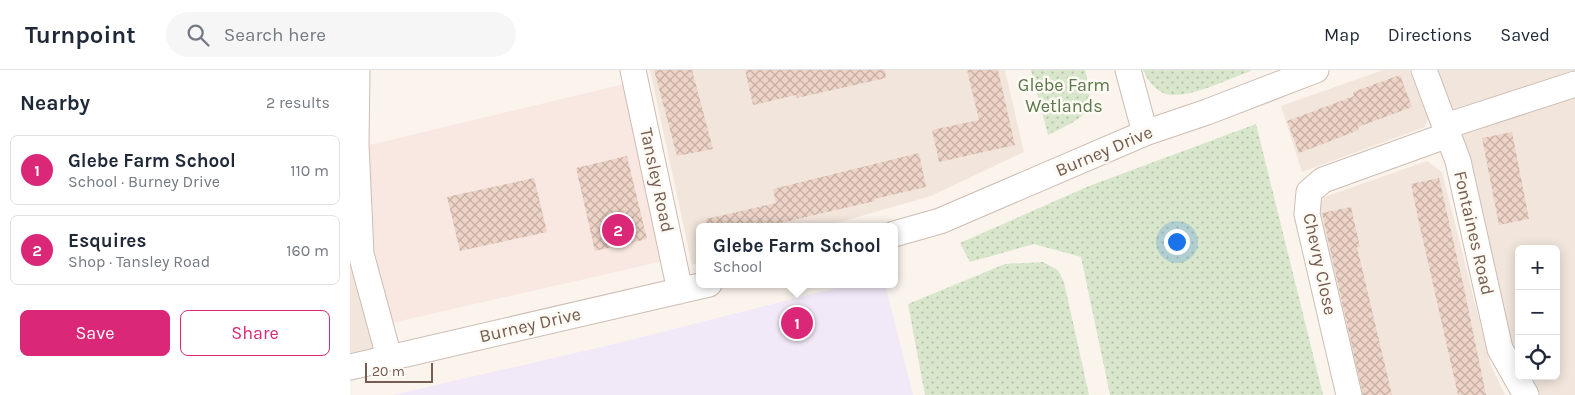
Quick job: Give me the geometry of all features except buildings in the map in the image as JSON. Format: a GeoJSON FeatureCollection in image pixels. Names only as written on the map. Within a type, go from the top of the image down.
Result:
{"type":"FeatureCollection","features":[{"type":"Feature","properties":{"kind":"street"},"geometry":{"type":"LineString","coordinates":[[357,70],[353,138],[361,254],[390,357]]}},
{"type":"Feature","properties":{"kind":"street","name":"Tansley Road"},"geometry":{"type":"LineString","coordinates":[[633,70],[680,291]]}},
{"type":"Feature","properties":{"kind":"street"},"geometry":{"type":"LineString","coordinates":[[1128,70],[1145,133]]}},
{"type":"Feature","properties":{"kind":"street","name":"Burney Drive"},"geometry":{"type":"LineString","coordinates":[[898,233],[940,221],[1145,133],[1207,112],[1316,70]]}},
{"type":"Feature","properties":{"kind":"street","name":"Fontaines Road"},"geometry":{"type":"LineString","coordinates":[[1424,70],[1458,161],[1500,349],[1526,395]]}},
{"type":"Feature","properties":{"kind":"street","name":"Chevry Close"},"geometry":{"type":"LineString","coordinates":[[1349,395],[1306,214],[1309,192],[1323,180],[1447,130],[1575,84]]}},
{"type":"Feature","properties":{"kind":"street","name":"Burney Drive"},"geometry":{"type":"LineString","coordinates":[[350,367],[696,287]]}},
{"type":"Feature","properties":{"kind":"shaded area"},"geometry":{"type":"Polygon","coordinates":[[[650,70],[1005,70],[1024,152],[931,196],[837,223],[696,223],[696,264],[692,265],[650,70]]]}},
{"type":"Feature","properties":{"kind":"shaded area"},"geometry":{"type":"Polygon","coordinates":[[[1383,70],[1409,70],[1428,119],[1425,127],[1302,172],[1281,106],[1383,70]]]}},
{"type":"Feature","properties":{"kind":"shaded area"},"geometry":{"type":"Polygon","coordinates":[[[1435,70],[1575,70],[1575,395],[1540,395],[1531,380],[1560,380],[1560,245],[1515,245],[1515,353],[1509,343],[1435,70]]]}},
{"type":"Feature","properties":{"kind":"shaded area"},"geometry":{"type":"Polygon","coordinates":[[[624,84],[664,261],[387,324],[368,250],[365,146],[624,84]]]}},
{"type":"Feature","properties":{"kind":"shaded area"},"geometry":{"type":"Polygon","coordinates":[[[350,149],[376,351],[350,358],[350,149]]]}},
{"type":"Feature","properties":{"kind":"shaded area"},"geometry":{"type":"Polygon","coordinates":[[[1427,161],[1442,172],[1490,363],[1505,395],[1358,395],[1315,215],[1324,197],[1427,161]]]}},
{"type":"Feature","properties":{"kind":"shaded area"},"geometry":{"type":"Polygon","coordinates":[[[836,288],[886,288],[913,395],[392,395],[610,345],[836,288]]]}},
{"type":"Feature","properties":{"kind":"green space","name":"Glebe Farm Wetlands"},"geometry":{"type":"Polygon","coordinates":[[[1031,70],[1085,70],[1089,97],[1088,106],[1084,113],[1071,124],[1048,135],[1031,70]]]}},
{"type":"Feature","properties":{"kind":"green space"},"geometry":{"type":"Polygon","coordinates":[[[1143,70],[1251,71],[1197,91],[1175,95],[1166,94],[1158,90],[1149,81],[1143,70]]]}},
{"type":"Feature","properties":{"kind":"green space"},"geometry":{"type":"Polygon","coordinates":[[[1256,124],[1323,395],[1110,395],[1081,257],[1034,244],[970,262],[960,243],[1089,186],[1256,124]]]}},
{"type":"Feature","properties":{"kind":"green space"},"geometry":{"type":"Polygon","coordinates":[[[1043,262],[1058,270],[1064,282],[1089,395],[925,395],[908,304],[1005,264],[1043,262]]]}},
{"type":"Feature","properties":{"kind":"place","name":"Esquires"},"geometry":{"type":"Point","coordinates":[618,230]}},
{"type":"Feature","properties":{"kind":"place","name":"Glebe Farm School"},"geometry":{"type":"Point","coordinates":[797,323]}}]}
